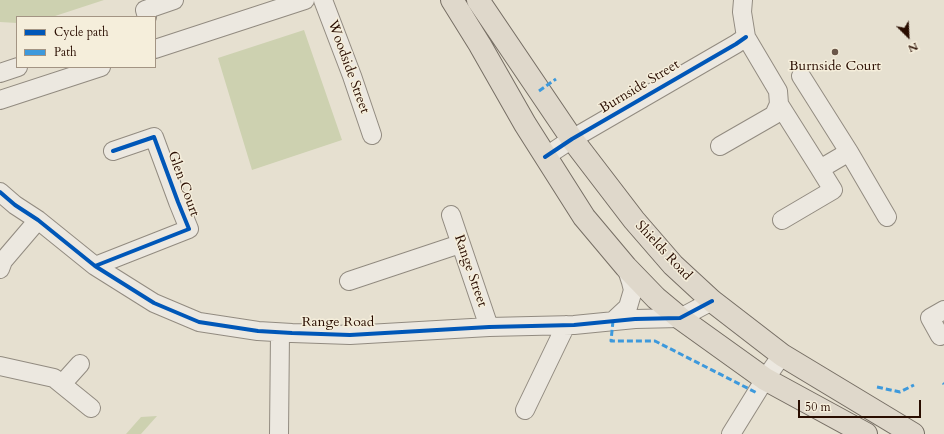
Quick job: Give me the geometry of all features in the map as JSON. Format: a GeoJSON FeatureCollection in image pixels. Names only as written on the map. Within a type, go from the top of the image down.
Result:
{"type":"FeatureCollection","features":[{"type":"Feature","properties":{"kind":"main road"},"geometry":{"type":"LineString","coordinates":[[452,0],[545,157],[584,217],[626,267],[656,298],[680,318],[765,379],[866,434]]}},
{"type":"Feature","properties":{"kind":"main road","name":"Shields Road"},"geometry":{"type":"LineString","coordinates":[[478,0],[572,139],[634,220],[673,264],[712,300],[782,355],[912,434]]}},
{"type":"Feature","properties":{"kind":"street"},"geometry":{"type":"LineString","coordinates":[[147,16],[145,10],[174,0]]}},
{"type":"Feature","properties":{"kind":"street"},"geometry":{"type":"LineString","coordinates":[[156,45],[305,0]]}},
{"type":"Feature","properties":{"kind":"street","name":"Woodside Street"},"geometry":{"type":"LineString","coordinates":[[323,0],[352,76],[372,135]]}},
{"type":"Feature","properties":{"kind":"street"},"geometry":{"type":"LineString","coordinates":[[743,0],[742,12],[746,37],[778,91],[779,104],[833,190],[782,220]]}},
{"type":"Feature","properties":{"kind":"street","name":"Burnside Street"},"geometry":{"type":"LineString","coordinates":[[545,157],[572,139],[746,37]]}},
{"type":"Feature","properties":{"kind":"street"},"geometry":{"type":"LineString","coordinates":[[0,73],[16,68]]}},
{"type":"Feature","properties":{"kind":"street"},"geometry":{"type":"LineString","coordinates":[[0,99],[98,68]]}},
{"type":"Feature","properties":{"kind":"street"},"geometry":{"type":"LineString","coordinates":[[801,76],[849,152],[887,217]]}},
{"type":"Feature","properties":{"kind":"street"},"geometry":{"type":"LineString","coordinates":[[720,146],[774,115],[779,104]]}},
{"type":"Feature","properties":{"kind":"street","name":"Glen Court"},"geometry":{"type":"LineString","coordinates":[[95,266],[189,229],[154,137],[113,151]]}},
{"type":"Feature","properties":{"kind":"street"},"geometry":{"type":"LineString","coordinates":[[820,169],[849,152]]}},
{"type":"Feature","properties":{"kind":"street","name":"Range Road"},"geometry":{"type":"LineString","coordinates":[[0,192],[15,205],[38,220],[95,266],[154,303],[199,322],[258,331],[350,335],[488,327],[566,325],[635,319],[680,318],[712,300]]}},
{"type":"Feature","properties":{"kind":"street","name":"Range Street"},"geometry":{"type":"LineString","coordinates":[[451,215],[488,327]]}},
{"type":"Feature","properties":{"kind":"street"},"geometry":{"type":"LineString","coordinates":[[0,269],[3,261],[38,220]]}},
{"type":"Feature","properties":{"kind":"street"},"geometry":{"type":"LineString","coordinates":[[349,281],[460,244]]}},
{"type":"Feature","properties":{"kind":"street"},"geometry":{"type":"LineString","coordinates":[[613,321],[628,307],[633,290],[626,267]]}},
{"type":"Feature","properties":{"kind":"street"},"geometry":{"type":"LineString","coordinates":[[940,336],[930,318],[944,310]]}},
{"type":"Feature","properties":{"kind":"street"},"geometry":{"type":"LineString","coordinates":[[525,410],[566,325]]}},
{"type":"Feature","properties":{"kind":"street"},"geometry":{"type":"LineString","coordinates":[[279,434],[280,332]]}},
{"type":"Feature","properties":{"kind":"street"},"geometry":{"type":"LineString","coordinates":[[732,434],[765,379],[782,355]]}},
{"type":"Feature","properties":{"kind":"street"},"geometry":{"type":"LineString","coordinates":[[62,384],[80,364]]}},
{"type":"Feature","properties":{"kind":"street"},"geometry":{"type":"LineString","coordinates":[[0,366],[54,378],[91,408]]}},
{"type":"Feature","properties":{"kind":"green space"},"geometry":{"type":"Polygon","coordinates":[[[0,0],[104,0],[55,16],[16,16],[16,23],[0,22],[0,0]]]}},
{"type":"Feature","properties":{"kind":"green space"},"geometry":{"type":"Polygon","coordinates":[[[304,30],[342,140],[252,170],[218,58],[304,30]]]}},
{"type":"Feature","properties":{"kind":"green space"},"geometry":{"type":"Polygon","coordinates":[[[157,416],[141,434],[126,434],[141,417],[157,416]]]}},
{"type":"Feature","properties":{"kind":"marked path"},"geometry":{"type":"LineString","coordinates":[[539,91],[556,79]]}},
{"type":"Feature","properties":{"kind":"marked path"},"geometry":{"type":"LineString","coordinates":[[613,321],[611,341],[655,341],[757,393]]}},
{"type":"Feature","properties":{"kind":"marked path"},"geometry":{"type":"LineString","coordinates":[[877,387],[900,392],[914,385]]}},
{"type":"Feature","properties":{"kind":"cycle path"},"geometry":{"type":"LineString","coordinates":[[545,157],[572,139],[746,37]]}},
{"type":"Feature","properties":{"kind":"cycle path"},"geometry":{"type":"LineString","coordinates":[[95,266],[189,229],[154,137],[113,151]]}},
{"type":"Feature","properties":{"kind":"cycle path"},"geometry":{"type":"LineString","coordinates":[[0,192],[15,205],[38,220],[95,266],[154,303],[199,322],[258,331],[350,335],[489,327],[574,325],[635,319],[680,318],[712,301]]}},
{"type":"Feature","properties":{"kind":"place","name":"Burnside Court"},"geometry":{"type":"Point","coordinates":[835,52]}}]}
